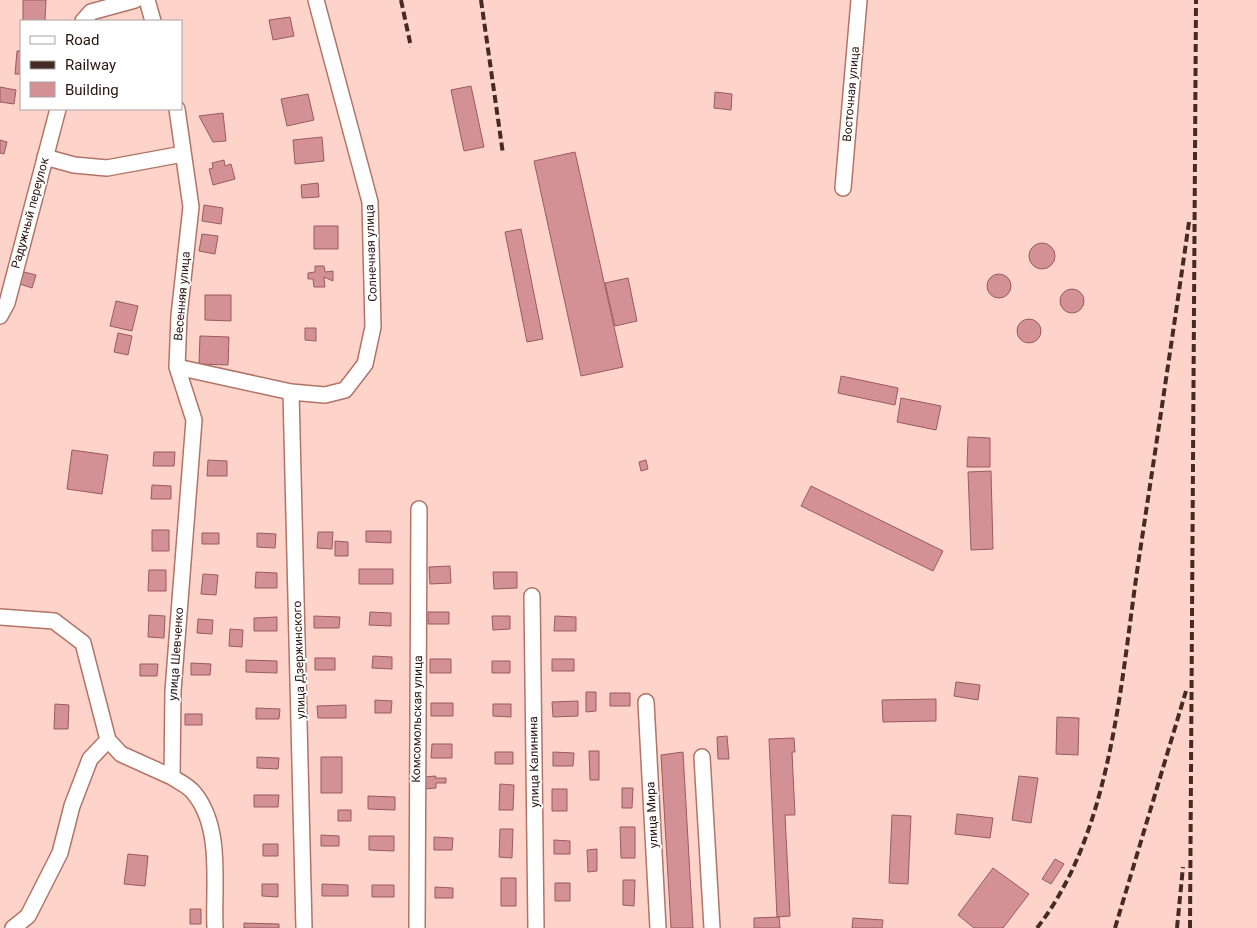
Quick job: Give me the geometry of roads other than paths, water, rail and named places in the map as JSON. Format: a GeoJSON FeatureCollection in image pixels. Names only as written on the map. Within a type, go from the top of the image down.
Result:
{"type":"FeatureCollection","features":[{"type":"Feature","properties":{"kind":"street"},"geometry":{"type":"LineString","coordinates":[[85,20],[91,12],[135,0]]}},
{"type":"Feature","properties":{"kind":"street"},"geometry":{"type":"LineString","coordinates":[[146,0],[153,20]]}},
{"type":"Feature","properties":{"kind":"street","name":"Солнечная улица"},"geometry":{"type":"LineString","coordinates":[[291,392],[324,395],[345,390],[365,364],[373,327],[370,202],[316,0]]}},
{"type":"Feature","properties":{"kind":"street","name":"Восточная улица"},"geometry":{"type":"LineString","coordinates":[[843,188],[859,0]]}},
{"type":"Feature","properties":{"kind":"street","name":"Радужный переулок"},"geometry":{"type":"LineString","coordinates":[[0,316],[7,303],[58,110]]}},
{"type":"Feature","properties":{"kind":"street","name":"Весенняя улица"},"geometry":{"type":"LineString","coordinates":[[177,110],[191,207],[179,316],[177,367]]}},
{"type":"Feature","properties":{"kind":"street"},"geometry":{"type":"LineString","coordinates":[[45,157],[74,165],[107,168],[183,154]]}},
{"type":"Feature","properties":{"kind":"street"},"geometry":{"type":"LineString","coordinates":[[177,367],[291,392]]}},
{"type":"Feature","properties":{"kind":"street","name":"улица Шевченко"},"geometry":{"type":"LineString","coordinates":[[172,777],[173,691],[194,420],[177,367]]}},
{"type":"Feature","properties":{"kind":"street","name":"улица Дзержинского"},"geometry":{"type":"LineString","coordinates":[[291,392],[304,928]]}},
{"type":"Feature","properties":{"kind":"street","name":"Комсомольская улица"},"geometry":{"type":"LineString","coordinates":[[417,928],[419,509]]}},
{"type":"Feature","properties":{"kind":"street","name":"улица Калинина"},"geometry":{"type":"LineString","coordinates":[[532,596],[536,928]]}},
{"type":"Feature","properties":{"kind":"street"},"geometry":{"type":"LineString","coordinates":[[0,617],[54,621],[82,643],[108,740],[121,754],[172,777],[194,792],[208,818],[214,854],[216,928]]}},
{"type":"Feature","properties":{"kind":"street","name":"улица Мира"},"geometry":{"type":"LineString","coordinates":[[646,702],[658,928]]}},
{"type":"Feature","properties":{"kind":"street"},"geometry":{"type":"LineString","coordinates":[[13,928],[28,916],[60,853],[72,806],[90,759],[108,740]]}},
{"type":"Feature","properties":{"kind":"street"},"geometry":{"type":"LineString","coordinates":[[702,757],[712,928]]}},
{"type":"Feature","properties":{"kind":"railway"},"geometry":{"type":"LineString","coordinates":[[401,0],[411,47]]}},
{"type":"Feature","properties":{"kind":"railway"},"geometry":{"type":"LineString","coordinates":[[481,0],[503,154]]}},
{"type":"Feature","properties":{"kind":"railway"},"geometry":{"type":"LineString","coordinates":[[1190,928],[1196,0]]}},
{"type":"Feature","properties":{"kind":"railway"},"geometry":{"type":"LineString","coordinates":[[1037,928],[1062,889],[1082,846],[1098,800],[1110,751],[1119,702],[1189,222]]}},
{"type":"Feature","properties":{"kind":"railway"},"geometry":{"type":"LineString","coordinates":[[1115,928],[1186,691]]}},
{"type":"Feature","properties":{"kind":"railway"},"geometry":{"type":"LineString","coordinates":[[1177,928],[1183,867]]}}]}
